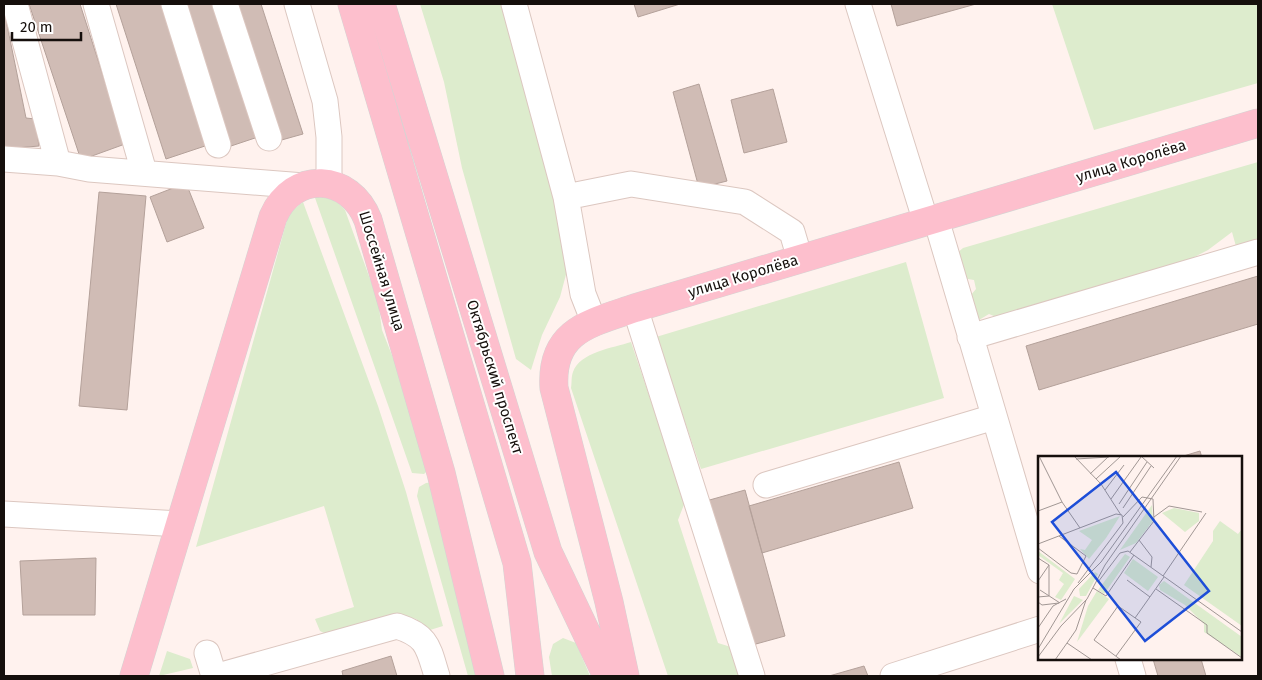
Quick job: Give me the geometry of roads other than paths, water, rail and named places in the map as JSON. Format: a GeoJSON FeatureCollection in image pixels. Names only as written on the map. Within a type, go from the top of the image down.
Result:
{"type":"FeatureCollection","features":[{"type":"Feature","properties":{"kind":"main road","name":"Октябрьский проспект"},"geometry":{"type":"LineString","coordinates":[[352,4],[517,563],[530,676]]}},
{"type":"Feature","properties":{"kind":"main road","name":"Октябрьский проспект"},"geometry":{"type":"LineString","coordinates":[[381,4],[548,552],[607,676]]}},
{"type":"Feature","properties":{"kind":"main road","name":"улица Королёва"},"geometry":{"type":"LineString","coordinates":[[625,676],[609,602],[556,401],[553,376],[554,365],[563,344],[579,328],[635,308],[1258,123]]}},
{"type":"Feature","properties":{"kind":"main road"},"geometry":{"type":"LineString","coordinates":[[134,676],[273,217],[285,198],[316,185]]}},
{"type":"Feature","properties":{"kind":"main road","name":"Шоссейная улица"},"geometry":{"type":"LineString","coordinates":[[316,185],[351,194],[364,210],[368,220],[441,473],[490,676]]}},
{"type":"Feature","properties":{"kind":"main road"},"geometry":{"type":"LineString","coordinates":[[580,620],[590,622],[600,618],[608,608],[609,602]]}},
{"type":"Feature","properties":{"kind":"street"},"geometry":{"type":"LineString","coordinates":[[15,4],[58,163]]}},
{"type":"Feature","properties":{"kind":"street"},"geometry":{"type":"LineString","coordinates":[[96,4],[144,172]]}},
{"type":"Feature","properties":{"kind":"street"},"geometry":{"type":"LineString","coordinates":[[174,4],[218,145]]}},
{"type":"Feature","properties":{"kind":"street"},"geometry":{"type":"LineString","coordinates":[[226,4],[269,138]]}},
{"type":"Feature","properties":{"kind":"street"},"geometry":{"type":"LineString","coordinates":[[4,159],[58,163],[89,169],[316,185],[330,137],[325,101],[297,4]]}},
{"type":"Feature","properties":{"kind":"street"},"geometry":{"type":"LineString","coordinates":[[514,4],[566,197],[583,294],[594,322]]}},
{"type":"Feature","properties":{"kind":"street"},"geometry":{"type":"LineString","coordinates":[[858,4],[970,337],[1038,564]]}},
{"type":"Feature","properties":{"kind":"street"},"geometry":{"type":"LineString","coordinates":[[566,197],[631,184],[745,202],[792,232],[800,259]]}},
{"type":"Feature","properties":{"kind":"street"},"geometry":{"type":"LineString","coordinates":[[970,337],[1258,252]]}},
{"type":"Feature","properties":{"kind":"street"},"geometry":{"type":"LineString","coordinates":[[635,308],[752,676]]}},
{"type":"Feature","properties":{"kind":"street"},"geometry":{"type":"LineString","coordinates":[[766,485],[994,417]]}},
{"type":"Feature","properties":{"kind":"street"},"geometry":{"type":"LineString","coordinates":[[4,514],[180,524]]}},
{"type":"Feature","properties":{"kind":"street"},"geometry":{"type":"LineString","coordinates":[[218,676],[397,626],[413,631],[424,640],[437,676]]}},
{"type":"Feature","properties":{"kind":"street"},"geometry":{"type":"LineString","coordinates":[[893,676],[1038,630]]}},
{"type":"Feature","properties":{"kind":"street"},"geometry":{"type":"LineString","coordinates":[[1128,660],[1133,676]]}}]}
